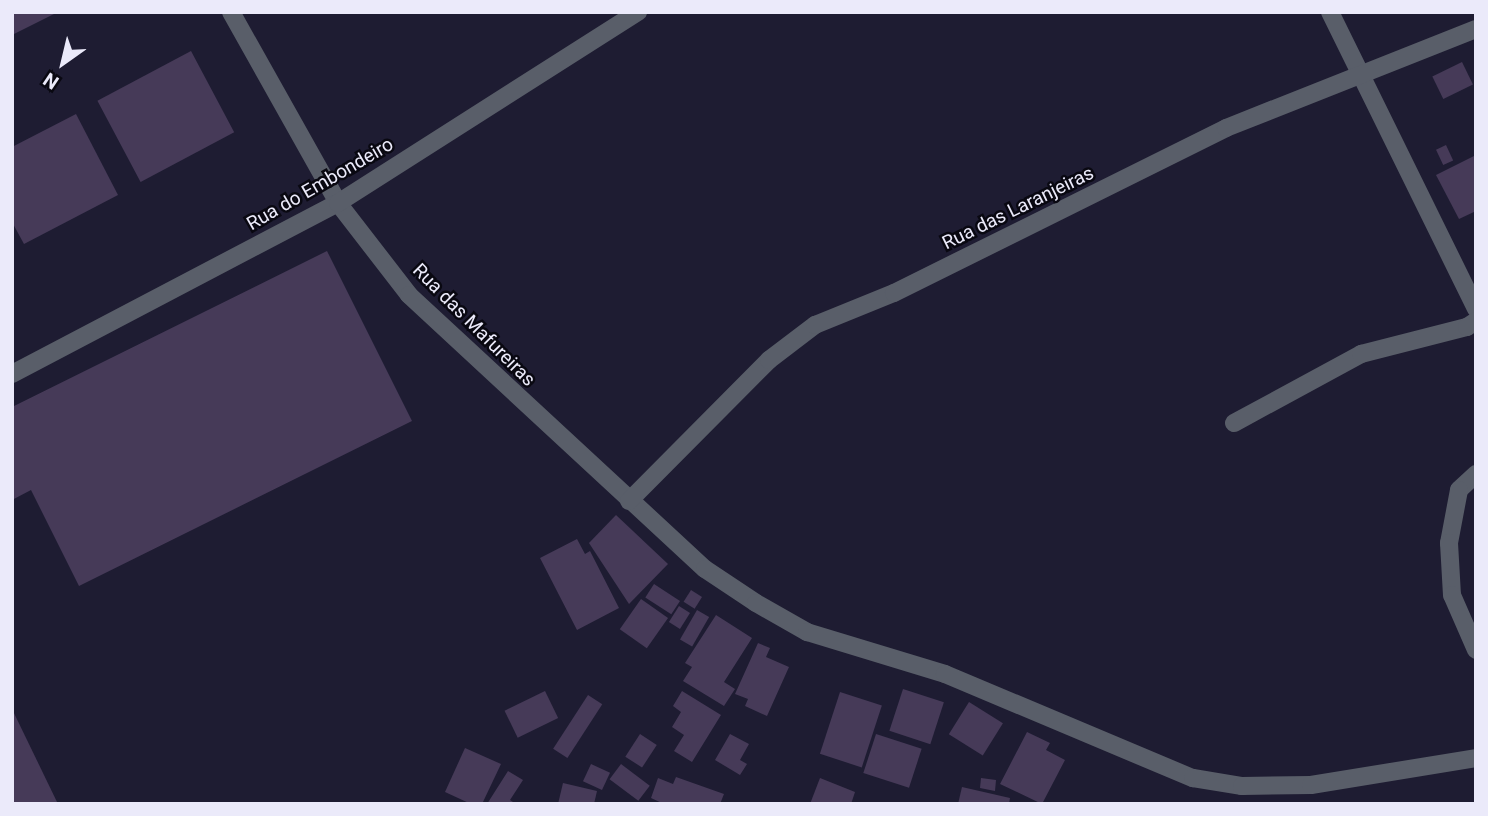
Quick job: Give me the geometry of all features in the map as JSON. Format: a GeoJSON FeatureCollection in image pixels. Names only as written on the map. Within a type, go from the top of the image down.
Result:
{"type":"FeatureCollection","features":[{"type":"Feature","properties":{"kind":"street","name":"Rua das Mafureiras"},"geometry":{"type":"LineString","coordinates":[[231,12],[338,202],[409,295],[705,569],[807,632],[945,674],[1193,778],[1242,786],[1311,785],[1476,758]]}},
{"type":"Feature","properties":{"kind":"street","name":"Rua do Embondeiro"},"geometry":{"type":"LineString","coordinates":[[12,374],[338,202],[638,12]]}},
{"type":"Feature","properties":{"kind":"street"},"geometry":{"type":"LineString","coordinates":[[1330,12],[1359,77],[1476,309]]}},
{"type":"Feature","properties":{"kind":"street","name":"Rua das Laranjeiras"},"geometry":{"type":"LineString","coordinates":[[629,501],[793,337],[894,293],[1226,128],[1476,29]]}},
{"type":"Feature","properties":{"kind":"street"},"geometry":{"type":"LineString","coordinates":[[1234,423],[1361,354],[1467,327],[1476,321]]}},
{"type":"Feature","properties":{"kind":"street"},"geometry":{"type":"LineString","coordinates":[[1476,474],[1459,490],[1449,543],[1452,596],[1476,650]]}},
{"type":"Feature","properties":{"kind":"building"},"geometry":{"type":"Polygon","coordinates":[[[12,12],[58,12],[12,35],[12,12]]]}},
{"type":"Feature","properties":{"kind":"building"},"geometry":{"type":"Polygon","coordinates":[[[191,51],[234,132],[141,182],[97,101],[191,51]]]}},
{"type":"Feature","properties":{"kind":"building"},"geometry":{"type":"Polygon","coordinates":[[[1462,62],[1473,84],[1443,99],[1432,76],[1462,62]]]}},
{"type":"Feature","properties":{"kind":"building"},"geometry":{"type":"Polygon","coordinates":[[[76,114],[118,195],[24,244],[12,222],[12,147],[76,114]]]}},
{"type":"Feature","properties":{"kind":"building"},"geometry":{"type":"Polygon","coordinates":[[[1446,145],[1453,160],[1443,165],[1436,150],[1446,145]]]}},
{"type":"Feature","properties":{"kind":"building"},"geometry":{"type":"Polygon","coordinates":[[[1476,155],[1476,211],[1459,219],[1436,175],[1476,155]]]}},
{"type":"Feature","properties":{"kind":"building"},"geometry":{"type":"Polygon","coordinates":[[[327,251],[412,421],[79,586],[31,490],[12,500],[12,407],[327,251]]]}},
{"type":"Feature","properties":{"kind":"building"},"geometry":{"type":"Polygon","coordinates":[[[616,515],[668,564],[629,604],[589,543],[616,515]]]}},
{"type":"Feature","properties":{"kind":"building"},"geometry":{"type":"Polygon","coordinates":[[[577,539],[585,554],[590,551],[619,608],[577,630],[540,558],[577,539]]]}},
{"type":"Feature","properties":{"kind":"building"},"geometry":{"type":"Polygon","coordinates":[[[654,584],[680,601],[671,614],[645,597],[654,584]]]}},
{"type":"Feature","properties":{"kind":"building"},"geometry":{"type":"Polygon","coordinates":[[[691,590],[702,597],[695,609],[684,602],[691,590]]]}},
{"type":"Feature","properties":{"kind":"building"},"geometry":{"type":"Polygon","coordinates":[[[641,599],[668,618],[647,648],[620,629],[641,599]]]}},
{"type":"Feature","properties":{"kind":"building"},"geometry":{"type":"Polygon","coordinates":[[[679,606],[690,613],[680,629],[669,622],[679,606]]]}},
{"type":"Feature","properties":{"kind":"building"},"geometry":{"type":"Polygon","coordinates":[[[697,610],[709,617],[692,646],[680,639],[697,610]]]}},
{"type":"Feature","properties":{"kind":"building"},"geometry":{"type":"Polygon","coordinates":[[[716,615],[752,638],[724,682],[735,689],[724,706],[683,681],[692,667],[685,663],[716,615]]]}},
{"type":"Feature","properties":{"kind":"building"},"geometry":{"type":"Polygon","coordinates":[[[758,643],[770,648],[766,657],[789,667],[767,716],[745,706],[748,699],[735,694],[758,643]]]}},
{"type":"Feature","properties":{"kind":"building"},"geometry":{"type":"Polygon","coordinates":[[[903,689],[944,702],[930,744],[889,731],[903,689]]]}},
{"type":"Feature","properties":{"kind":"building"},"geometry":{"type":"Polygon","coordinates":[[[545,691],[558,718],[518,738],[505,711],[545,691]]]}},
{"type":"Feature","properties":{"kind":"building"},"geometry":{"type":"Polygon","coordinates":[[[682,691],[721,715],[692,762],[674,751],[684,735],[672,727],[681,712],[673,706],[682,691]]]}},
{"type":"Feature","properties":{"kind":"building"},"geometry":{"type":"Polygon","coordinates":[[[840,692],[882,706],[862,767],[820,754],[840,692]]]}},
{"type":"Feature","properties":{"kind":"building"},"geometry":{"type":"Polygon","coordinates":[[[588,695],[602,704],[567,758],[553,749],[588,695]]]}},
{"type":"Feature","properties":{"kind":"building"},"geometry":{"type":"Polygon","coordinates":[[[969,702],[1003,723],[983,755],[949,734],[969,702]]]}},
{"type":"Feature","properties":{"kind":"building"},"geometry":{"type":"Polygon","coordinates":[[[12,709],[58,804],[12,804],[12,709]]]}},
{"type":"Feature","properties":{"kind":"building"},"geometry":{"type":"Polygon","coordinates":[[[1027,732],[1050,743],[1046,750],[1065,760],[1042,804],[1000,784],[1027,732]]]}},
{"type":"Feature","properties":{"kind":"building"},"geometry":{"type":"Polygon","coordinates":[[[640,734],[657,745],[642,768],[625,757],[640,734]]]}},
{"type":"Feature","properties":{"kind":"building"},"geometry":{"type":"Polygon","coordinates":[[[730,734],[749,744],[740,760],[747,764],[740,775],[715,760],[730,734]]]}},
{"type":"Feature","properties":{"kind":"building"},"geometry":{"type":"Polygon","coordinates":[[[876,734],[922,749],[909,788],[863,773],[876,734]]]}},
{"type":"Feature","properties":{"kind":"building"},"geometry":{"type":"Polygon","coordinates":[[[465,748],[501,764],[482,804],[471,804],[445,792],[465,748]]]}},
{"type":"Feature","properties":{"kind":"building"},"geometry":{"type":"Polygon","coordinates":[[[591,764],[610,773],[602,790],[583,781],[591,764]]]}},
{"type":"Feature","properties":{"kind":"building"},"geometry":{"type":"Polygon","coordinates":[[[621,764],[650,786],[638,801],[610,779],[621,764]]]}},
{"type":"Feature","properties":{"kind":"building"},"geometry":{"type":"Polygon","coordinates":[[[508,771],[523,780],[510,800],[516,804],[487,804],[508,771]]]}},
{"type":"Feature","properties":{"kind":"building"},"geometry":{"type":"Polygon","coordinates":[[[676,777],[724,794],[720,804],[664,804],[651,798],[658,778],[673,784],[676,777]]]}},
{"type":"Feature","properties":{"kind":"building"},"geometry":{"type":"Polygon","coordinates":[[[820,778],[855,792],[851,804],[810,804],[820,778]]]}},
{"type":"Feature","properties":{"kind":"building"},"geometry":{"type":"Polygon","coordinates":[[[981,778],[996,780],[995,791],[980,788],[981,778]]]}},
{"type":"Feature","properties":{"kind":"building"},"geometry":{"type":"Polygon","coordinates":[[[563,783],[597,791],[594,804],[558,804],[563,783]]]}},
{"type":"Feature","properties":{"kind":"building"},"geometry":{"type":"Polygon","coordinates":[[[962,787],[1010,798],[1009,804],[958,804],[962,787]]]}}]}
